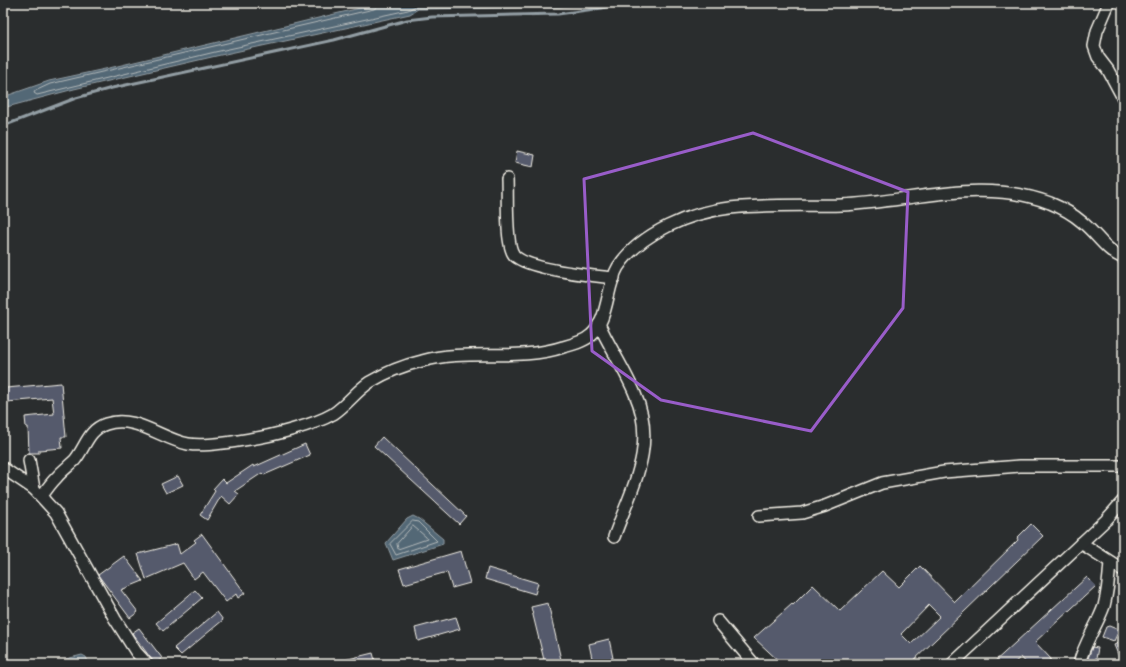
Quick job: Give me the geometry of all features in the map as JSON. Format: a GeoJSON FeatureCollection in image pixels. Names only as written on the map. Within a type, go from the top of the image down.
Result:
{"type":"FeatureCollection","features":[{"type":"Feature","properties":{"kind":"street"},"geometry":{"type":"LineString","coordinates":[[1109,3],[1097,31],[1094,46],[1098,57],[1108,70],[1123,98]]}},
{"type":"Feature","properties":{"kind":"street"},"geometry":{"type":"LineString","coordinates":[[508,179],[509,243],[514,254],[525,262],[573,273],[614,278]]}},
{"type":"Feature","properties":{"kind":"street"},"geometry":{"type":"LineString","coordinates":[[38,492],[56,477],[82,450],[88,436],[100,426],[111,422],[131,422],[190,444],[251,439],[324,419],[336,412],[370,382],[418,361],[454,356],[540,353],[562,348],[590,337],[600,324],[618,267],[634,249],[655,233],[679,221],[697,215],[729,208],[848,204],[952,192],[987,192],[1045,202],[1073,215],[1084,223],[1112,253],[1123,258]]}},
{"type":"Feature","properties":{"kind":"street"},"geometry":{"type":"LineString","coordinates":[[600,324],[610,349],[635,394],[643,418],[645,445],[637,479],[614,537]]}},
{"type":"Feature","properties":{"kind":"street"},"geometry":{"type":"LineString","coordinates":[[29,460],[38,492]]}},
{"type":"Feature","properties":{"kind":"street"},"geometry":{"type":"LineString","coordinates":[[760,516],[802,513],[825,506],[882,483],[944,472],[1020,466],[1123,466]]}},
{"type":"Feature","properties":{"kind":"street"},"geometry":{"type":"LineString","coordinates":[[3,468],[38,492],[56,513],[115,619],[136,652],[148,664]]}},
{"type":"Feature","properties":{"kind":"street"},"geometry":{"type":"LineString","coordinates":[[952,664],[1081,543],[1123,501]]}},
{"type":"Feature","properties":{"kind":"street"},"geometry":{"type":"LineString","coordinates":[[1081,543],[1123,570]]}},
{"type":"Feature","properties":{"kind":"street"},"geometry":{"type":"LineString","coordinates":[[1079,664],[1084,645],[1103,607],[1109,580],[1110,562]]}},
{"type":"Feature","properties":{"kind":"street"},"geometry":{"type":"LineString","coordinates":[[718,621],[754,664]]}},
{"type":"Feature","properties":{"kind":"highlighted area"},"geometry":{"type":"Polygon","coordinates":[[[753,133],[908,192],[903,308],[811,431],[661,400],[592,351],[584,179],[753,133]]]}},
{"type":"Feature","properties":{"kind":"water"},"geometry":{"type":"Polygon","coordinates":[[[381,3],[595,3],[559,7],[418,9],[410,14],[216,56],[74,89],[3,108],[3,97],[49,81],[381,3]]]}},
{"type":"Feature","properties":{"kind":"water"},"geometry":{"type":"Polygon","coordinates":[[[413,516],[419,519],[443,539],[443,544],[393,560],[386,543],[407,519],[413,516]]]}},
{"type":"Feature","properties":{"kind":"water"},"geometry":{"type":"Polygon","coordinates":[[[82,655],[86,657],[89,664],[62,664],[66,659],[82,655]]]}},
{"type":"Feature","properties":{"kind":"building"},"geometry":{"type":"Polygon","coordinates":[[[517,151],[535,155],[533,167],[515,163],[517,151]]]}},
{"type":"Feature","properties":{"kind":"building"},"geometry":{"type":"Polygon","coordinates":[[[61,383],[66,437],[61,437],[62,448],[39,450],[39,453],[29,453],[28,427],[26,427],[25,417],[54,414],[52,398],[7,402],[6,388],[61,383]]]}},
{"type":"Feature","properties":{"kind":"building"},"geometry":{"type":"Polygon","coordinates":[[[382,437],[466,516],[459,524],[374,446],[382,437]]]}},
{"type":"Feature","properties":{"kind":"building"},"geometry":{"type":"Polygon","coordinates":[[[305,444],[310,455],[264,475],[262,473],[235,491],[239,494],[230,504],[221,496],[207,520],[200,515],[215,491],[213,489],[222,479],[226,483],[253,465],[254,467],[305,444]]]}},
{"type":"Feature","properties":{"kind":"building"},"geometry":{"type":"Polygon","coordinates":[[[178,476],[183,485],[166,493],[161,484],[178,476]]]}},
{"type":"Feature","properties":{"kind":"building"},"geometry":{"type":"Polygon","coordinates":[[[1031,524],[1043,536],[910,664],[782,664],[754,638],[792,604],[793,605],[813,585],[840,611],[882,571],[899,587],[920,566],[955,602],[1018,540],[1017,538],[1031,524]],[[929,605],[901,634],[911,644],[940,616],[929,605]]]}},
{"type":"Feature","properties":{"kind":"building"},"geometry":{"type":"Polygon","coordinates":[[[202,534],[245,593],[238,598],[236,594],[226,602],[203,572],[194,579],[183,563],[146,579],[138,554],[177,544],[180,554],[196,542],[194,540],[202,534]]]}},
{"type":"Feature","properties":{"kind":"building"},"geometry":{"type":"Polygon","coordinates":[[[461,551],[470,583],[452,588],[447,572],[404,584],[399,569],[461,551]]]}},
{"type":"Feature","properties":{"kind":"building"},"geometry":{"type":"Polygon","coordinates":[[[124,556],[143,581],[121,590],[138,612],[130,618],[98,575],[124,556]]]}},
{"type":"Feature","properties":{"kind":"building"},"geometry":{"type":"Polygon","coordinates":[[[488,568],[538,583],[535,594],[485,579],[488,568]]]}},
{"type":"Feature","properties":{"kind":"building"},"geometry":{"type":"Polygon","coordinates":[[[1087,577],[1096,586],[1035,642],[1051,659],[1045,664],[1027,664],[1021,657],[1013,664],[992,664],[1087,577]]]}},
{"type":"Feature","properties":{"kind":"building"},"geometry":{"type":"Polygon","coordinates":[[[195,590],[202,598],[163,631],[156,623],[195,590]]]}},
{"type":"Feature","properties":{"kind":"building"},"geometry":{"type":"Polygon","coordinates":[[[548,603],[562,664],[545,664],[531,607],[548,603]]]}},
{"type":"Feature","properties":{"kind":"building"},"geometry":{"type":"Polygon","coordinates":[[[217,612],[223,620],[181,655],[174,648],[217,612]]]}},
{"type":"Feature","properties":{"kind":"building"},"geometry":{"type":"Polygon","coordinates":[[[456,617],[460,629],[418,641],[415,628],[456,617]]]}},
{"type":"Feature","properties":{"kind":"building"},"geometry":{"type":"Polygon","coordinates":[[[1109,626],[1119,630],[1114,641],[1102,637],[1106,627],[1109,626]]]}},
{"type":"Feature","properties":{"kind":"building"},"geometry":{"type":"Polygon","coordinates":[[[139,628],[162,658],[155,664],[132,633],[139,628]]]}},
{"type":"Feature","properties":{"kind":"building"},"geometry":{"type":"Polygon","coordinates":[[[609,639],[613,658],[593,663],[589,644],[609,639]]]}},
{"type":"Feature","properties":{"kind":"building"},"geometry":{"type":"Polygon","coordinates":[[[1123,641],[1123,664],[1122,664],[1114,645],[1123,641]]]}},
{"type":"Feature","properties":{"kind":"building"},"geometry":{"type":"Polygon","coordinates":[[[1092,647],[1098,648],[1095,664],[1086,664],[1092,647]]]}},
{"type":"Feature","properties":{"kind":"building"},"geometry":{"type":"Polygon","coordinates":[[[373,653],[376,664],[341,664],[340,661],[373,653]]]}},
{"type":"Feature","properties":{"kind":"waterway"},"geometry":{"type":"LineString","coordinates":[[3,126],[76,98],[112,88],[334,40],[407,20],[432,17],[558,14],[602,8],[619,3]]}}]}
